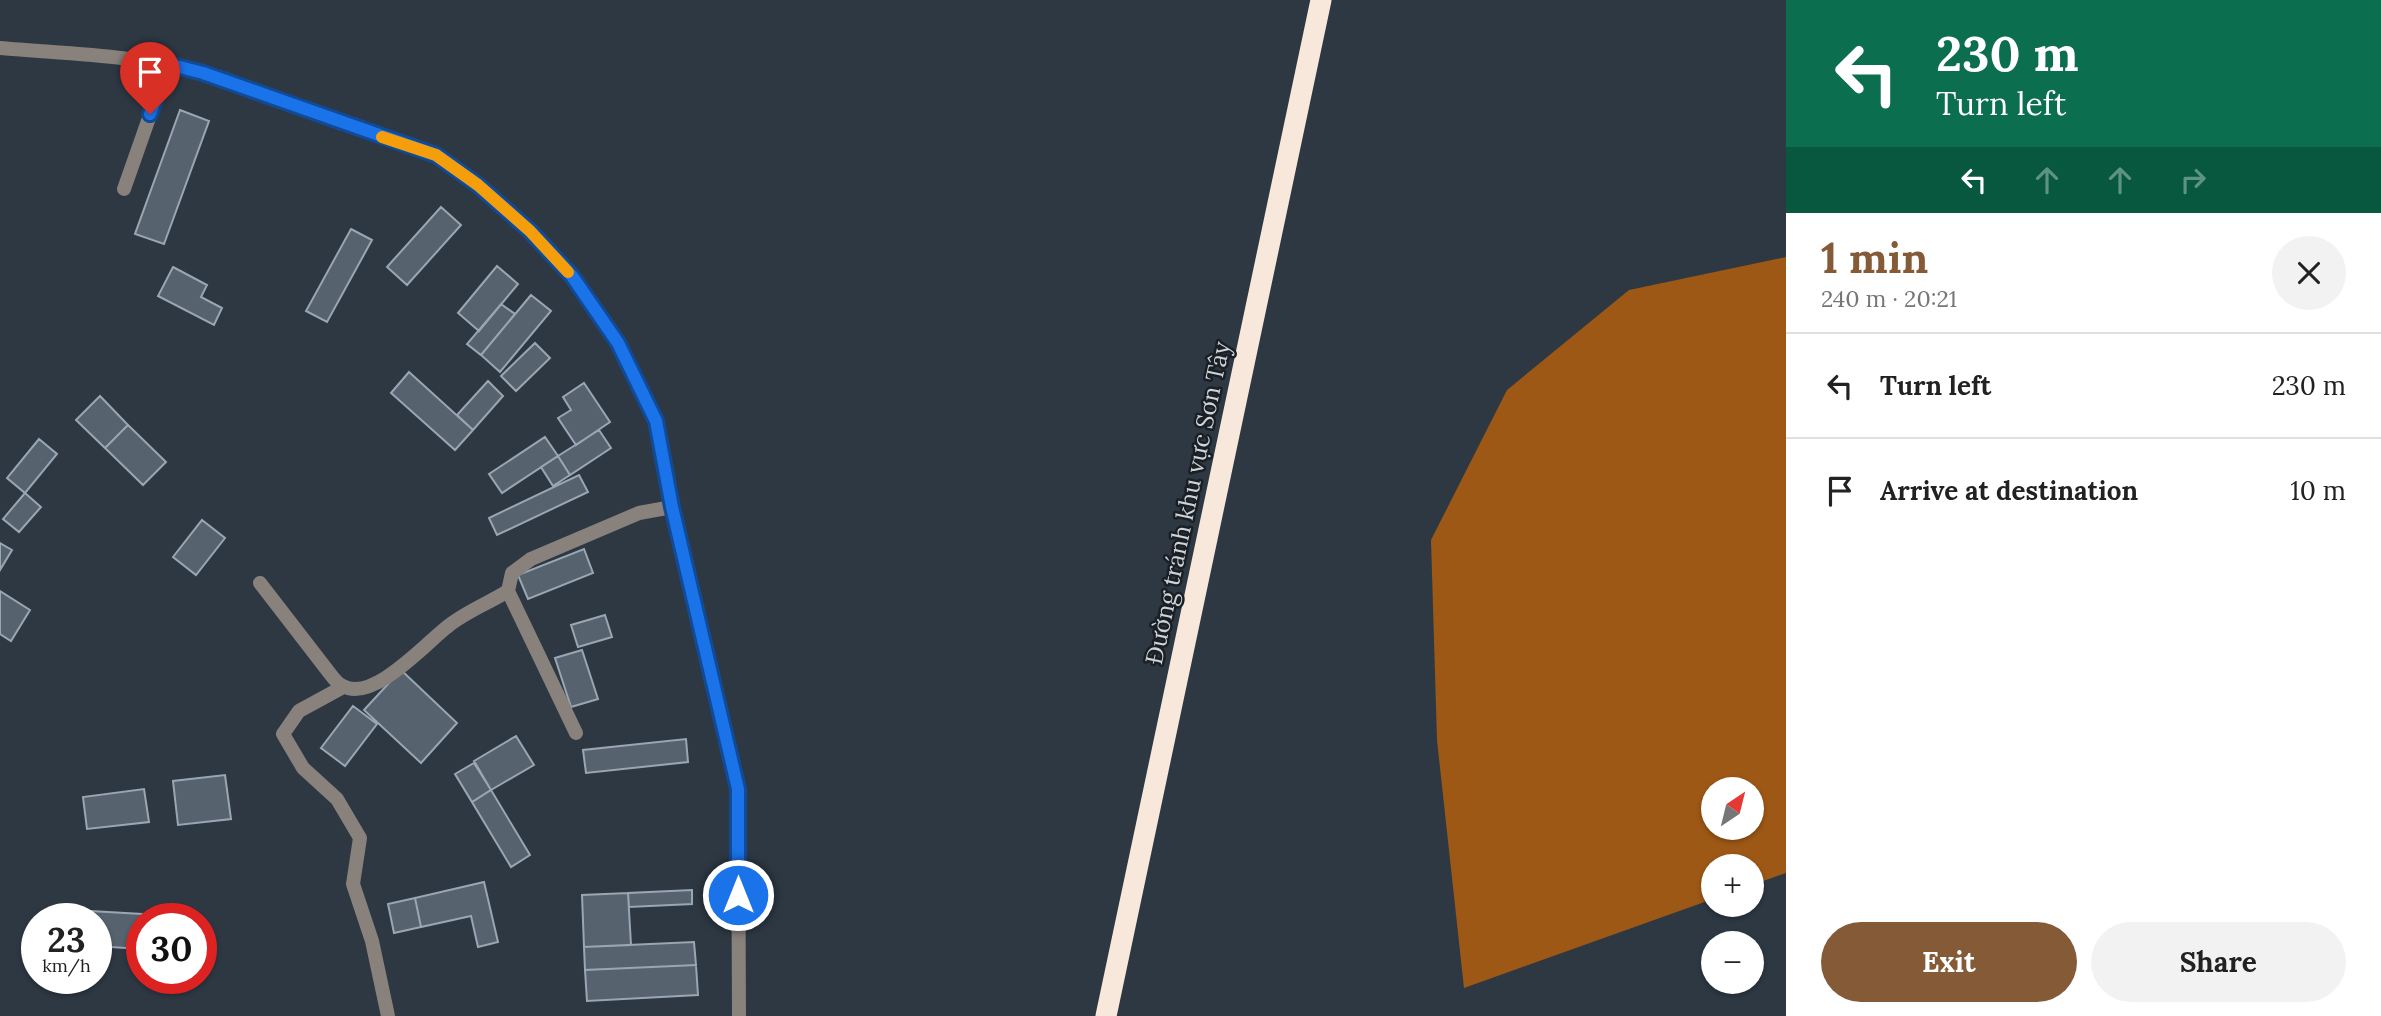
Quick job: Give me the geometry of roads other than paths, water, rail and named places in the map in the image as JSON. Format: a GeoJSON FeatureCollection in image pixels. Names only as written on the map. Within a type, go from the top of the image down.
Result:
{"type":"FeatureCollection","features":[{"type":"Feature","properties":{"kind":"highway","name":"Đường tránh khu vực Sơn Tây"},"geometry":{"type":"LineString","coordinates":[[1106,1016],[1321,0]]}},
{"type":"Feature","properties":{"kind":"street"},"geometry":{"type":"LineString","coordinates":[[0,48],[121,57],[168,64],[203,73],[436,155],[478,185],[509,212],[572,276],[618,343],[656,421],[672,507],[738,789],[738,1016]]}},
{"type":"Feature","properties":{"kind":"street"},"geometry":{"type":"LineString","coordinates":[[124,189],[168,64]]}},
{"type":"Feature","properties":{"kind":"street"},"geometry":{"type":"LineString","coordinates":[[576,733],[508,592],[512,573],[531,559],[639,513],[672,507]]}},
{"type":"Feature","properties":{"kind":"street"},"geometry":{"type":"LineString","coordinates":[[260,583],[331,675],[343,687],[356,690],[370,686],[398,670],[449,625],[508,592]]}},
{"type":"Feature","properties":{"kind":"street"},"geometry":{"type":"LineString","coordinates":[[343,687],[299,711],[283,734],[303,768],[337,799],[360,838],[353,884],[372,941],[388,1016]]}}]}
